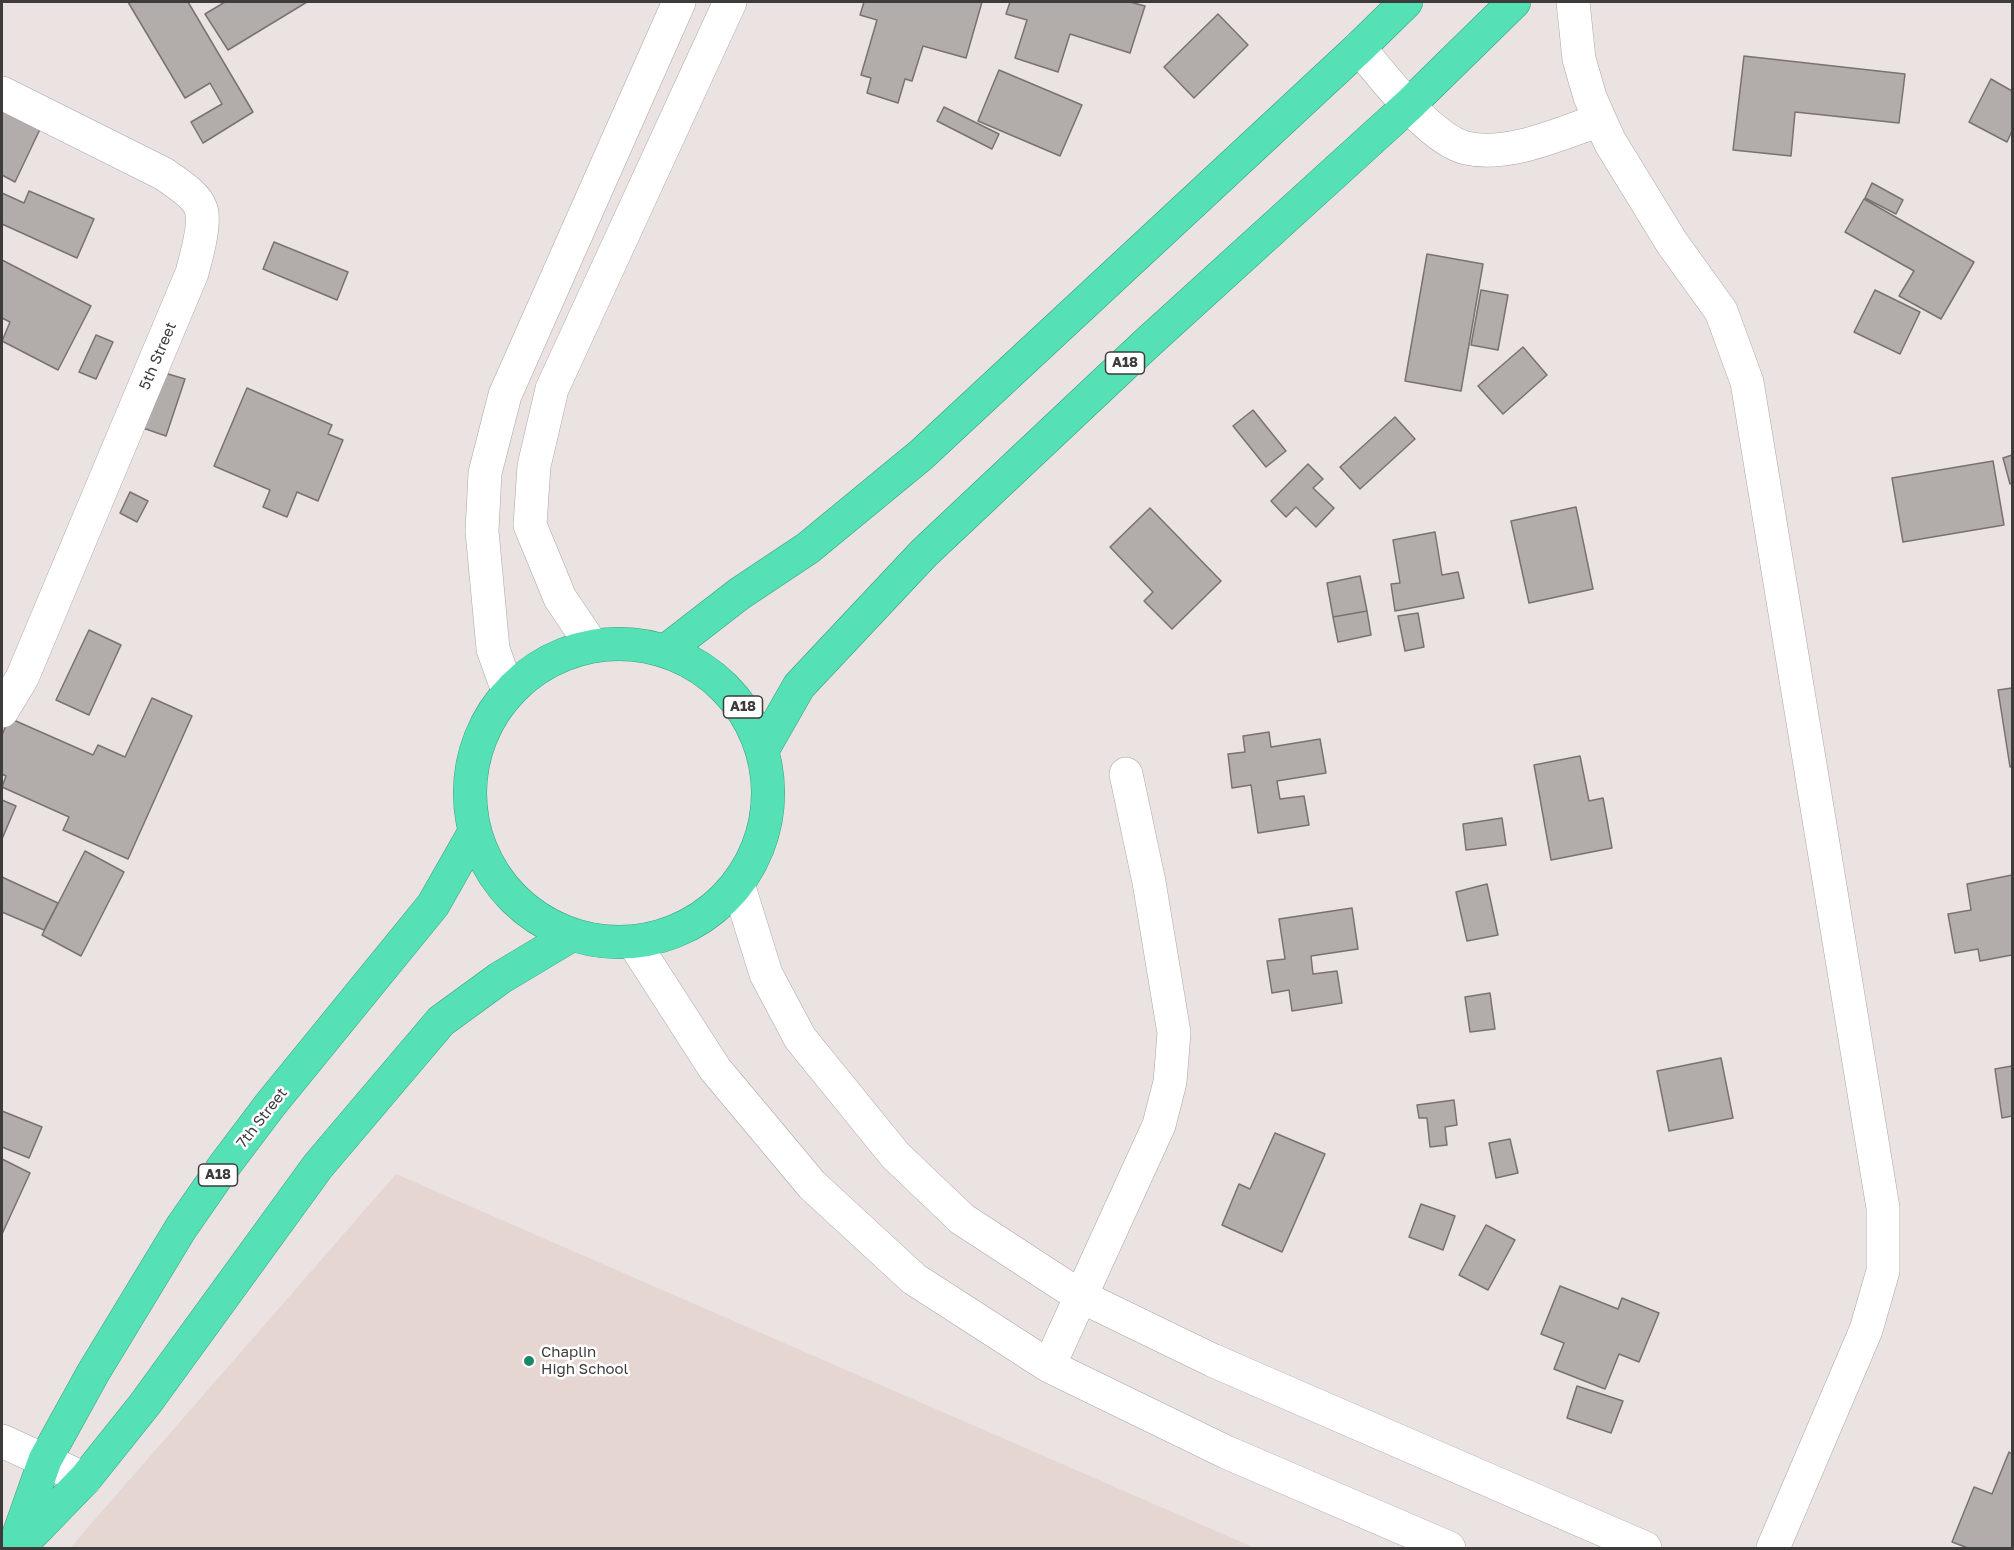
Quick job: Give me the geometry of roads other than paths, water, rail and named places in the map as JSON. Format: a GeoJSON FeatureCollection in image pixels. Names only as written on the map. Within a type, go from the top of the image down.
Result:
{"type":"FeatureCollection","features":[{"type":"Feature","properties":{"kind":"highway"},"geometry":{"type":"LineString","coordinates":[[668,649],[739,594],[808,548],[921,455],[1406,2]]}},
{"type":"Feature","properties":{"kind":"highway","name":"A18"},"geometry":{"type":"LineString","coordinates":[[763,748],[799,686],[924,553],[1145,345],[1409,105],[1514,2]]}},
{"type":"Feature","properties":{"kind":"highway","name":"A18"},"geometry":{"type":"LineString","coordinates":[[591,644],[668,649],[710,672],[742,706],[763,748],[769,795],[761,842],[738,884],[709,913],[673,933],[634,943],[570,936],[527,913],[494,878],[474,833],[469,783],[481,733],[508,691],[545,661],[591,644]]}},
{"type":"Feature","properties":{"kind":"highway","name":"7th Street"},"geometry":{"type":"LineString","coordinates":[[16,1548],[45,1460],[93,1373],[181,1228],[270,1105],[434,905],[474,833]]}},
{"type":"Feature","properties":{"kind":"highway","name":"7th Street"},"geometry":{"type":"LineString","coordinates":[[16,1548],[85,1479],[145,1404],[318,1166],[441,1021],[500,978],[570,936]]}},
{"type":"Feature","properties":{"kind":"street"},"geometry":{"type":"LineString","coordinates":[[508,691],[493,649],[482,531],[485,472],[505,395],[679,2]]}},
{"type":"Feature","properties":{"kind":"street"},"geometry":{"type":"LineString","coordinates":[[591,644],[560,598],[530,525],[534,466],[552,389],[730,2]]}},
{"type":"Feature","properties":{"kind":"street"},"geometry":{"type":"LineString","coordinates":[[1573,2],[1579,58],[1590,97],[1610,142],[1672,243],[1721,311],[1747,382],[1883,1208],[1883,1271],[1866,1330],[1773,1548]]}},
{"type":"Feature","properties":{"kind":"street"},"geometry":{"type":"LineString","coordinates":[[660,44],[703,63]]}},
{"type":"Feature","properties":{"kind":"street"},"geometry":{"type":"LineString","coordinates":[[1359,48],[1409,105],[1445,138],[1465,147],[1489,150],[1524,145],[1600,120]]}},
{"type":"Feature","properties":{"kind":"street","name":"5th Street"},"geometry":{"type":"LineString","coordinates":[[2,93],[164,174],[189,192],[201,208],[201,234],[192,273],[22,678],[2,711]]}},
{"type":"Feature","properties":{"kind":"street"},"geometry":{"type":"LineString","coordinates":[[482,531],[530,525]]}},
{"type":"Feature","properties":{"kind":"street"},"geometry":{"type":"LineString","coordinates":[[1049,1366],[1159,1125],[1170,1082],[1174,1033],[1149,882],[1126,774]]}},
{"type":"Feature","properties":{"kind":"street"},"geometry":{"type":"LineString","coordinates":[[738,884],[766,974],[801,1038],[895,1155],[962,1219],[1080,1296],[1212,1360],[1645,1548]]}},
{"type":"Feature","properties":{"kind":"street"},"geometry":{"type":"LineString","coordinates":[[634,943],[715,1069],[812,1185],[914,1279],[1049,1366],[1226,1452],[1449,1548]]}},
{"type":"Feature","properties":{"kind":"street"},"geometry":{"type":"LineString","coordinates":[[2,1441],[85,1479]]}},
{"type":"Feature","properties":{"kind":"place","name":"Chaplin High School"},"geometry":{"type":"Point","coordinates":[529,1361]}}]}
